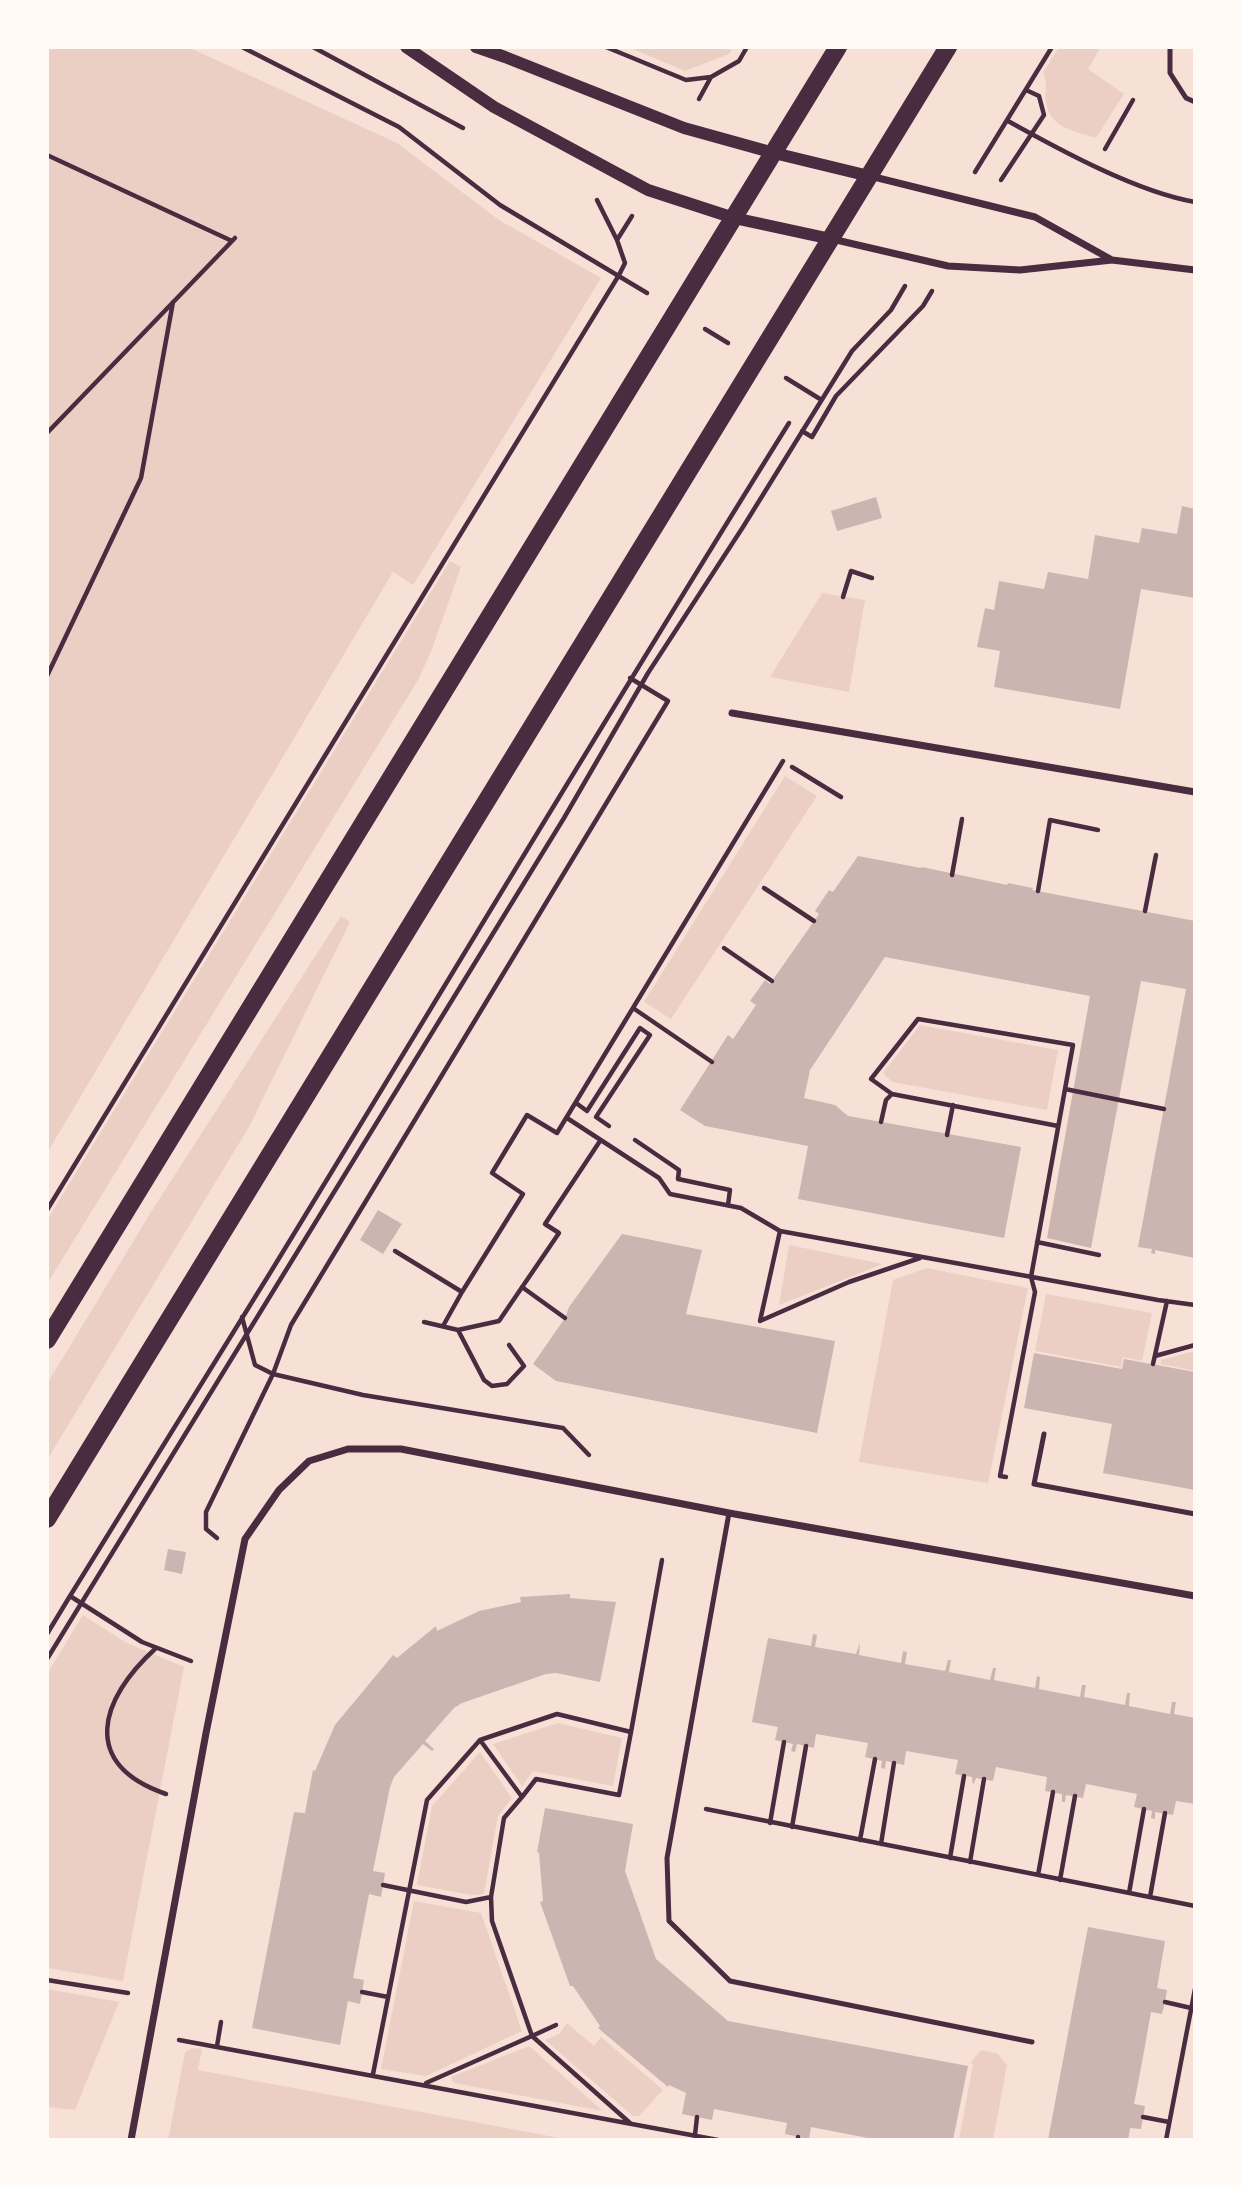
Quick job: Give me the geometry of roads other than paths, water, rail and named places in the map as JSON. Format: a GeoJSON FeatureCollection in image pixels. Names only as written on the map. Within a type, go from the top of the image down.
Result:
{"type":"FeatureCollection","features":[{"type":"Feature","properties":{"kind":"main road"},"geometry":{"type":"LineString","coordinates":[[47,1340],[838,47]]}},
{"type":"Feature","properties":{"kind":"main road"},"geometry":{"type":"LineString","coordinates":[[47,1519],[948,47]]}},
{"type":"Feature","properties":{"kind":"street"},"geometry":{"type":"LineString","coordinates":[[406,47],[494,107],[648,190],[734,218],[948,265],[1020,270],[1112,260],[1195,270]]}},
{"type":"Feature","properties":{"kind":"street"},"geometry":{"type":"LineString","coordinates":[[476,47],[684,128],[774,153],[1035,217],[1112,260]]}},
{"type":"Feature","properties":{"kind":"street"},"geometry":{"type":"LineString","coordinates":[[732,713],[1195,792]]}},
{"type":"Feature","properties":{"kind":"street"},"geometry":{"type":"LineString","coordinates":[[131,2140],[206,1733],[245,1539],[279,1490],[309,1461],[348,1449],[401,1449],[729,1513],[1195,1596]]}},
{"type":"Feature","properties":{"kind":"lane"},"geometry":{"type":"LineString","coordinates":[[1170,47],[1170,73],[1186,98],[1195,102]]}},
{"type":"Feature","properties":{"kind":"lane"},"geometry":{"type":"LineString","coordinates":[[1044,1434],[1034,1484],[1195,1514]]}},
{"type":"Feature","properties":{"kind":"lane"},"geometry":{"type":"LineString","coordinates":[[729,1513],[667,1858],[669,1921],[730,1981],[1032,2042]]}}]}
